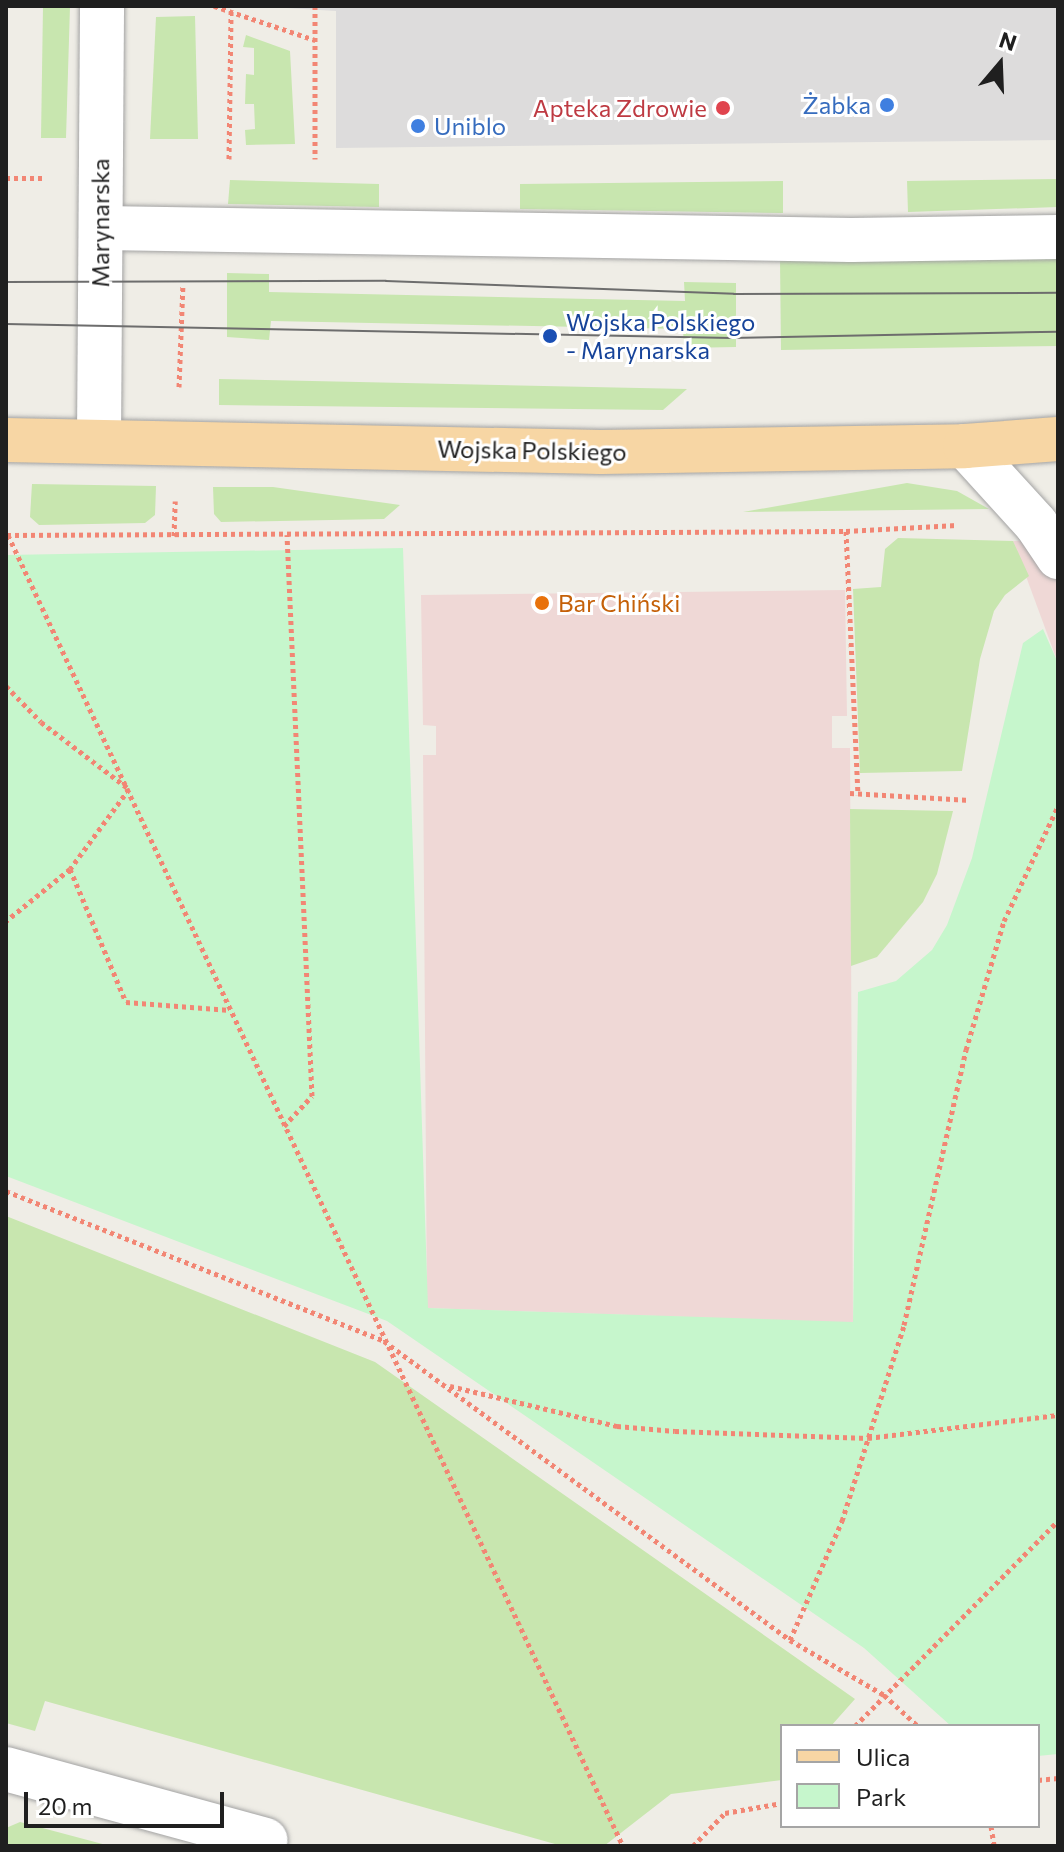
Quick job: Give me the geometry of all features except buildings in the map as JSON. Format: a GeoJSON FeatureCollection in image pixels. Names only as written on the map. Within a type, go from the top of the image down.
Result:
{"type":"FeatureCollection","features":[{"type":"Feature","properties":{"kind":"main road","name":"Wojska Polskiego"},"geometry":{"type":"LineString","coordinates":[[6,440],[601,452],[965,446],[1058,439]]}},
{"type":"Feature","properties":{"kind":"street","name":"Marynarska"},"geometry":{"type":"LineString","coordinates":[[99,441],[102,6]]}},
{"type":"Feature","properties":{"kind":"street"},"geometry":{"type":"LineString","coordinates":[[102,228],[851,240],[1058,237]]}},
{"type":"Feature","properties":{"kind":"street"},"geometry":{"type":"LineString","coordinates":[[965,446],[1047,540]]}},
{"type":"Feature","properties":{"kind":"street"},"geometry":{"type":"LineString","coordinates":[[6,1769],[272,1844]]}},
{"type":"Feature","properties":{"kind":"path"},"geometry":{"type":"LineString","coordinates":[[214,6],[315,40]]}},
{"type":"Feature","properties":{"kind":"path"},"geometry":{"type":"LineString","coordinates":[[315,6],[315,159]]}},
{"type":"Feature","properties":{"kind":"path"},"geometry":{"type":"LineString","coordinates":[[229,159],[231,11]]}},
{"type":"Feature","properties":{"kind":"path"},"geometry":{"type":"LineString","coordinates":[[6,178],[26,178]]}},
{"type":"Feature","properties":{"kind":"path"},"geometry":{"type":"LineString","coordinates":[[623,1846],[384,1341],[129,789],[7,535],[846,531],[1047,540]]}},
{"type":"Feature","properties":{"kind":"path"},"geometry":{"type":"LineString","coordinates":[[846,531],[858,795]]}},
{"type":"Feature","properties":{"kind":"path"},"geometry":{"type":"LineString","coordinates":[[284,1126],[312,1096],[287,535]]}},
{"type":"Feature","properties":{"kind":"path"},"geometry":{"type":"LineString","coordinates":[[6,686],[41,722],[129,789]]}},
{"type":"Feature","properties":{"kind":"path"},"geometry":{"type":"LineString","coordinates":[[6,921],[70,869],[129,789]]}},
{"type":"Feature","properties":{"kind":"path"},"geometry":{"type":"LineString","coordinates":[[850,793],[970,800]]}},
{"type":"Feature","properties":{"kind":"path"},"geometry":{"type":"LineString","coordinates":[[790,1640],[842,1521],[904,1325],[966,1050],[1004,921],[1058,806]]}},
{"type":"Feature","properties":{"kind":"path"},"geometry":{"type":"LineString","coordinates":[[70,869],[126,1002],[230,1010]]}},
{"type":"Feature","properties":{"kind":"path"},"geometry":{"type":"LineString","coordinates":[[6,1191],[384,1341],[790,1640],[884,1695],[916,1724]]}},
{"type":"Feature","properties":{"kind":"path"},"geometry":{"type":"LineString","coordinates":[[445,1385],[617,1426],[868,1438],[1058,1415]]}},
{"type":"Feature","properties":{"kind":"path"},"geometry":{"type":"LineString","coordinates":[[857,1724],[1058,1521]]}},
{"type":"Feature","properties":{"kind":"path"},"geometry":{"type":"LineString","coordinates":[[693,1846],[725,1813],[780,1803]]}},
{"type":"Feature","properties":{"kind":"shaded area"},"geometry":{"type":"Polygon","coordinates":[[[254,6],[1058,6],[1058,140],[336,148],[336,11],[254,6]]]}},
{"type":"Feature","properties":{"kind":"shaded area"},"geometry":{"type":"Polygon","coordinates":[[[1058,540],[1058,663],[1013,541],[1058,540]]]}},
{"type":"Feature","properties":{"kind":"shaded area"},"geometry":{"type":"Polygon","coordinates":[[[845,590],[847,716],[832,716],[832,748],[850,748],[853,1323],[427,1308],[423,755],[436,755],[436,726],[423,725],[421,595],[845,590]]]}},
{"type":"Feature","properties":{"kind":"green space"},"geometry":{"type":"Polygon","coordinates":[[[43,6],[70,6],[66,138],[41,138],[43,6]]]}},
{"type":"Feature","properties":{"kind":"green space"},"geometry":{"type":"Polygon","coordinates":[[[195,16],[198,139],[150,139],[156,17],[195,16]]]}},
{"type":"Feature","properties":{"kind":"green space"},"geometry":{"type":"Polygon","coordinates":[[[246,35],[290,51],[295,144],[246,145],[245,130],[255,129],[254,104],[245,104],[246,74],[254,75],[254,48],[243,47],[246,35]]]}},
{"type":"Feature","properties":{"kind":"green space"},"geometry":{"type":"Polygon","coordinates":[[[1058,179],[1058,207],[908,212],[907,181],[1058,179]]]}},
{"type":"Feature","properties":{"kind":"green space"},"geometry":{"type":"Polygon","coordinates":[[[230,180],[379,184],[379,207],[228,204],[230,180]]]}},
{"type":"Feature","properties":{"kind":"green space"},"geometry":{"type":"Polygon","coordinates":[[[783,181],[783,213],[520,209],[520,184],[783,181]]]}},
{"type":"Feature","properties":{"kind":"green space"},"geometry":{"type":"Polygon","coordinates":[[[1058,256],[1058,346],[781,350],[780,259],[1058,256]]]}},
{"type":"Feature","properties":{"kind":"green space"},"geometry":{"type":"Polygon","coordinates":[[[227,273],[269,274],[269,292],[685,301],[684,282],[736,283],[736,347],[684,348],[683,329],[271,321],[269,340],[227,337],[227,273]]]}},
{"type":"Feature","properties":{"kind":"green space"},"geometry":{"type":"Polygon","coordinates":[[[219,379],[687,389],[663,410],[219,405],[219,379]]]}},
{"type":"Feature","properties":{"kind":"green space"},"geometry":{"type":"Polygon","coordinates":[[[907,483],[957,491],[989,509],[743,512],[907,483]]]}},
{"type":"Feature","properties":{"kind":"green space"},"geometry":{"type":"Polygon","coordinates":[[[32,484],[156,486],[155,515],[145,523],[39,525],[30,517],[32,484]]]}},
{"type":"Feature","properties":{"kind":"green space"},"geometry":{"type":"Polygon","coordinates":[[[213,487],[273,487],[400,505],[384,519],[221,522],[214,514],[213,487]]]}},
{"type":"Feature","properties":{"kind":"green space"},"geometry":{"type":"Polygon","coordinates":[[[898,538],[1013,541],[1029,576],[1005,595],[994,611],[980,659],[962,771],[860,773],[853,589],[881,587],[885,549],[898,538]]]}},
{"type":"Feature","properties":{"kind":"green space"},"geometry":{"type":"Polygon","coordinates":[[[403,548],[428,1308],[853,1322],[858,992],[896,981],[932,950],[947,925],[972,858],[1023,643],[1043,629],[1058,663],[1058,1754],[1040,1756],[1040,1724],[949,1724],[864,1648],[387,1321],[6,1176],[6,555],[403,548]]]}},
{"type":"Feature","properties":{"kind":"green space"},"geometry":{"type":"Polygon","coordinates":[[[850,809],[953,811],[937,874],[923,902],[877,957],[851,966],[850,809]]]}},
{"type":"Feature","properties":{"kind":"green space"},"geometry":{"type":"Polygon","coordinates":[[[6,1216],[375,1362],[855,1699],[833,1724],[780,1724],[780,1780],[671,1794],[604,1846],[562,1846],[45,1701],[35,1731],[6,1723],[6,1216]]]}},
{"type":"Feature","properties":{"kind":"green space"},"geometry":{"type":"Polygon","coordinates":[[[20,1822],[110,1846],[6,1846],[6,1828],[20,1822]]]}},
{"type":"Feature","properties":{"kind":"tram line"},"geometry":{"type":"LineString","coordinates":[[6,282],[386,281],[734,294],[1058,293]]}},
{"type":"Feature","properties":{"kind":"tram line"},"geometry":{"type":"LineString","coordinates":[[6,324],[731,338],[1058,332]]}},
{"type":"Feature","properties":{"kind":"place","name":"Żabka"},"geometry":{"type":"Point","coordinates":[887,105]}},
{"type":"Feature","properties":{"kind":"place","name":"Apteka Zdrowie"},"geometry":{"type":"Point","coordinates":[723,108]}},
{"type":"Feature","properties":{"kind":"place","name":"Uniblo"},"geometry":{"type":"Point","coordinates":[418,126]}},
{"type":"Feature","properties":{"kind":"place","name":"Wojska Polskiego - Marynarska"},"geometry":{"type":"Point","coordinates":[550,336]}},
{"type":"Feature","properties":{"kind":"place","name":"Bar Chiński"},"geometry":{"type":"Point","coordinates":[542,603]}}]}
